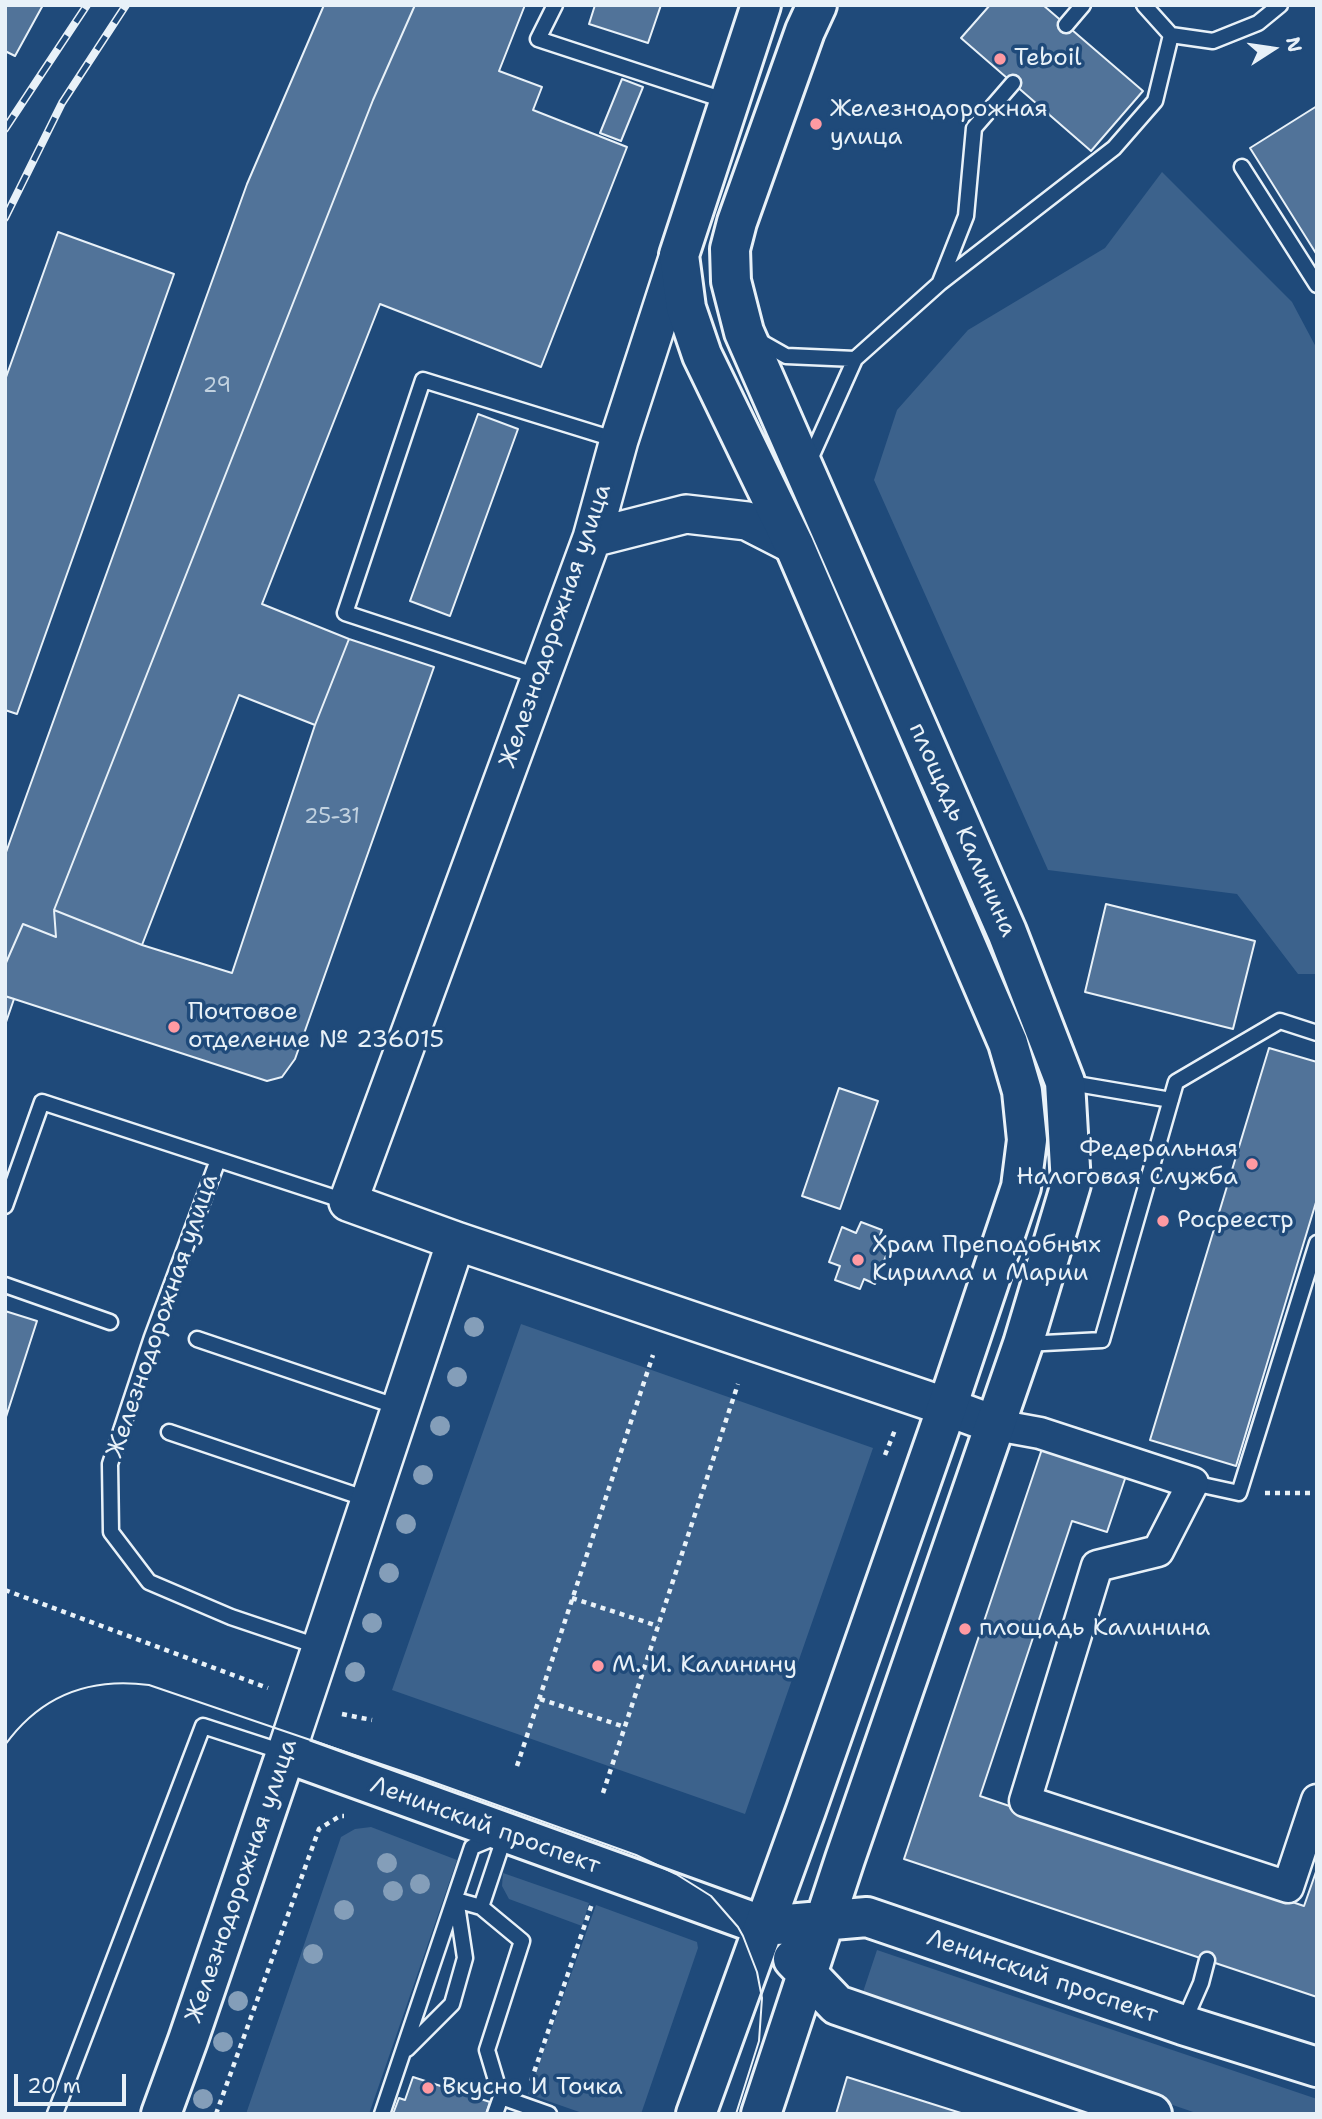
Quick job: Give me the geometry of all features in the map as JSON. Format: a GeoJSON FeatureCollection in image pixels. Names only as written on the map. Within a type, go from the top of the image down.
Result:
{"type":"FeatureCollection","features":[{"type":"Feature","properties":{"kind":"main road","name":"Железнодорожная улица"},"geometry":{"type":"LineString","coordinates":[[679,255],[761,5]]}},
{"type":"Feature","properties":{"kind":"main road","name":"площадь Калинина"},"geometry":{"type":"LineString","coordinates":[[761,2114],[845,1859],[1023,1344],[1071,1184],[1065,1082],[1007,932],[744,332],[731,281],[730,249],[737,222],[817,5]]}},
{"type":"Feature","properties":{"kind":"main road","name":"площадь Калинина"},"geometry":{"type":"LineString","coordinates":[[679,255],[686,308],[702,355],[794,545],[1008,1043],[1022,1091],[1027,1140],[1021,1187],[947,1407],[695,2114]]}},
{"type":"Feature","properties":{"kind":"main road","name":"Железнодорожная улица"},"geometry":{"type":"LineString","coordinates":[[161,2114],[286,1753]]}},
{"type":"Feature","properties":{"kind":"main road","name":"Ленинский проспект"},"geometry":{"type":"LineString","coordinates":[[286,1753],[764,1926],[867,1917],[1183,2025],[1317,2067]]}},
{"type":"Feature","properties":{"kind":"main road","name":"Ленинский проспект"},"geometry":{"type":"LineString","coordinates":[[764,1926],[837,2005],[1152,2114]]}},
{"type":"Feature","properties":{"kind":"street","name":"Железнодорожная улица"},"geometry":{"type":"LineString","coordinates":[[286,1753],[456,1241],[348,1202],[592,538],[618,440],[679,255]]}},
{"type":"Feature","properties":{"kind":"street"},"geometry":{"type":"LineString","coordinates":[[592,538],[686,514],[747,521],[794,545]]}},
{"type":"Feature","properties":{"kind":"street"},"geometry":{"type":"LineString","coordinates":[[456,1241],[996,1425],[1040,1433],[1193,1483],[1158,1551],[1097,1566],[1025,1801],[1236,1876],[1288,1887],[1317,1800]]}},
{"type":"Feature","properties":{"kind":"lane"},"geometry":{"type":"LineString","coordinates":[[555,5],[538,39],[730,102]]}},
{"type":"Feature","properties":{"kind":"lane"},"geometry":{"type":"LineString","coordinates":[[1066,25],[1083,5]]}},
{"type":"Feature","properties":{"kind":"lane"},"geometry":{"type":"LineString","coordinates":[[1144,5],[1171,35],[1213,41],[1258,23],[1280,5]]}},
{"type":"Feature","properties":{"kind":"lane"},"geometry":{"type":"LineString","coordinates":[[805,472],[855,359],[940,283],[1114,148],[1155,101],[1171,35]]}},
{"type":"Feature","properties":{"kind":"lane"},"geometry":{"type":"LineString","coordinates":[[940,283],[966,216],[974,128],[1013,83]]}},
{"type":"Feature","properties":{"kind":"lane"},"geometry":{"type":"LineString","coordinates":[[1242,167],[1317,285]]}},
{"type":"Feature","properties":{"kind":"lane"},"geometry":{"type":"LineString","coordinates":[[744,332],[786,356],[855,359]]}},
{"type":"Feature","properties":{"kind":"lane"},"geometry":{"type":"LineString","coordinates":[[540,677],[345,613],[423,380],[618,440]]}},
{"type":"Feature","properties":{"kind":"lane"},"geometry":{"type":"LineString","coordinates":[[1023,1344],[1102,1340],[1176,1082],[1280,1021],[1317,1032]]}},
{"type":"Feature","properties":{"kind":"lane"},"geometry":{"type":"LineString","coordinates":[[1065,1082],[1171,1100]]}},
{"type":"Feature","properties":{"kind":"lane"},"geometry":{"type":"LineString","coordinates":[[5,1206],[42,1102],[218,1160]]}},
{"type":"Feature","properties":{"kind":"lane","name":"Железнодорожная улица"},"geometry":{"type":"LineString","coordinates":[[320,1647],[231,1617],[149,1582],[111,1532],[110,1464],[152,1337],[218,1160],[348,1202]]}},
{"type":"Feature","properties":{"kind":"lane"},"geometry":{"type":"LineString","coordinates":[[1193,1483],[1239,1493],[1317,1243]]}},
{"type":"Feature","properties":{"kind":"lane"},"geometry":{"type":"LineString","coordinates":[[5,1285],[110,1322]]}},
{"type":"Feature","properties":{"kind":"lane"},"geometry":{"type":"LineString","coordinates":[[197,1339],[401,1408]]}},
{"type":"Feature","properties":{"kind":"lane"},"geometry":{"type":"LineString","coordinates":[[169,1432],[370,1500]]}},
{"type":"Feature","properties":{"kind":"lane"},"geometry":{"type":"LineString","coordinates":[[55,2114],[203,1726],[286,1753]]}},
{"type":"Feature","properties":{"kind":"lane"},"geometry":{"type":"LineString","coordinates":[[382,2114],[472,1847],[506,1833]]}},
{"type":"Feature","properties":{"kind":"lane"},"geometry":{"type":"LineString","coordinates":[[481,1907],[506,1833]]}},
{"type":"Feature","properties":{"kind":"lane"},"geometry":{"type":"LineString","coordinates":[[456,1900],[481,1907],[522,1941],[487,2050],[501,2097],[495,2114]]}},
{"type":"Feature","properties":{"kind":"lane"},"geometry":{"type":"LineString","coordinates":[[404,2052],[452,2004],[465,1958],[456,1900]]}},
{"type":"Feature","properties":{"kind":"lane"},"geometry":{"type":"LineString","coordinates":[[1183,2025],[1207,1960]]}},
{"type":"Feature","properties":{"kind":"lane"},"geometry":{"type":"LineString","coordinates":[[501,2097],[549,2114]]}},
{"type":"Feature","properties":{"kind":"path"},"geometry":{"type":"LineString","coordinates":[[517,1766],[653,1355]]}},
{"type":"Feature","properties":{"kind":"path"},"geometry":{"type":"LineString","coordinates":[[603,1793],[738,1384]]}},
{"type":"Feature","properties":{"kind":"path"},"geometry":{"type":"LineString","coordinates":[[1239,1493],[1317,1493]]}},
{"type":"Feature","properties":{"kind":"path"},"geometry":{"type":"LineString","coordinates":[[5,1590],[268,1688]]}},
{"type":"Feature","properties":{"kind":"path"},"geometry":{"type":"LineString","coordinates":[[572,1598],[658,1626]]}},
{"type":"Feature","properties":{"kind":"path"},"geometry":{"type":"LineString","coordinates":[[540,1699],[625,1727]]}},
{"type":"Feature","properties":{"kind":"path"},"geometry":{"type":"LineString","coordinates":[[342,1714],[372,1720]]}},
{"type":"Feature","properties":{"kind":"path"},"geometry":{"type":"LineString","coordinates":[[216,2114],[319,1829],[340,1816],[353,1816]]}},
{"type":"Feature","properties":{"kind":"path"},"geometry":{"type":"LineString","coordinates":[[526,2106],[527,2092],[596,1893]]}},
{"type":"Feature","properties":{"kind":"shaded area"},"geometry":{"type":"Polygon","coordinates":[[[1162,172],[1292,302],[1317,349],[1317,974],[1298,974],[1237,894],[1048,870],[874,480],[897,410],[968,330],[1105,248],[1162,172]]]}},
{"type":"Feature","properties":{"kind":"shaded area"},"geometry":{"type":"Polygon","coordinates":[[[521,1324],[873,1448],[745,1814],[392,1690],[521,1324]]]}},
{"type":"Feature","properties":{"kind":"shaded area"},"geometry":{"type":"Polygon","coordinates":[[[371,1827],[457,1860],[369,2114],[246,2114],[341,1837],[355,1829],[371,1827]]]}},
{"type":"Feature","properties":{"kind":"shaded area"},"geometry":{"type":"Polygon","coordinates":[[[503,1873],[589,1903],[582,1926],[509,1899],[502,1886],[503,1873]]]}},
{"type":"Feature","properties":{"kind":"shaded area"},"geometry":{"type":"Polygon","coordinates":[[[596,1905],[697,1942],[698,1948],[641,2114],[585,2114],[528,2094],[596,1905]]]}},
{"type":"Feature","properties":{"kind":"shaded area"},"geometry":{"type":"Polygon","coordinates":[[[877,1950],[1317,2099],[1317,2114],[1199,2114],[861,1998],[877,1950]]]}},
{"type":"Feature","properties":{"kind":"building"},"geometry":{"type":"Polygon","coordinates":[[[5,5],[43,5],[15,56],[5,51],[5,5]]]}},
{"type":"Feature","properties":{"kind":"building"},"geometry":{"type":"Polygon","coordinates":[[[324,5],[415,5],[373,100],[54,910],[56,937],[23,924],[5,965],[5,855],[247,184],[324,5]]]}},
{"type":"Feature","properties":{"kind":"building"},"geometry":{"type":"Polygon","coordinates":[[[415,5],[525,5],[499,71],[542,87],[533,110],[627,147],[541,367],[380,304],[262,604],[349,639],[315,725],[239,695],[142,945],[54,910],[373,100],[415,5]]]}},
{"type":"Feature","properties":{"kind":"building"},"geometry":{"type":"Polygon","coordinates":[[[595,5],[661,5],[648,43],[589,24],[595,5]]]}},
{"type":"Feature","properties":{"kind":"building"},"geometry":{"type":"Polygon","coordinates":[[[990,5],[1043,5],[1143,91],[1091,151],[961,38],[990,5]]]}},
{"type":"Feature","properties":{"kind":"building"},"geometry":{"type":"Polygon","coordinates":[[[622,79],[643,87],[621,141],[600,133],[622,79]]]}},
{"type":"Feature","properties":{"kind":"building"},"geometry":{"type":"Polygon","coordinates":[[[1317,106],[1317,255],[1250,148],[1317,106]]]}},
{"type":"Feature","properties":{"kind":"building"},"geometry":{"type":"Polygon","coordinates":[[[58,232],[174,274],[17,714],[5,710],[5,380],[58,232]]]}},
{"type":"Feature","properties":{"kind":"building"},"geometry":{"type":"Polygon","coordinates":[[[478,414],[518,429],[450,616],[410,601],[478,414]]]}},
{"type":"Feature","properties":{"kind":"building"},"geometry":{"type":"Polygon","coordinates":[[[349,639],[434,667],[295,1059],[282,1077],[267,1081],[5,996],[5,965],[23,924],[56,937],[54,910],[142,945],[232,973],[315,725],[349,639]]]}},
{"type":"Feature","properties":{"kind":"building"},"geometry":{"type":"Polygon","coordinates":[[[1106,904],[1255,941],[1233,1029],[1085,992],[1106,904]]]}},
{"type":"Feature","properties":{"kind":"building"},"geometry":{"type":"Polygon","coordinates":[[[5,996],[14,999],[5,1025],[5,996]]]}},
{"type":"Feature","properties":{"kind":"building"},"geometry":{"type":"Polygon","coordinates":[[[1269,1048],[1317,1062],[1317,1199],[1236,1466],[1150,1440],[1269,1048]]]}},
{"type":"Feature","properties":{"kind":"building"},"geometry":{"type":"Polygon","coordinates":[[[839,1088],[878,1101],[840,1209],[802,1196],[839,1088]]]}},
{"type":"Feature","properties":{"kind":"building"},"geometry":{"type":"Polygon","coordinates":[[[861,1222],[882,1230],[877,1243],[889,1248],[875,1284],[864,1279],[860,1289],[835,1280],[840,1266],[829,1262],[842,1227],[856,1233],[861,1222]]]}},
{"type":"Feature","properties":{"kind":"building"},"geometry":{"type":"Polygon","coordinates":[[[5,1311],[37,1321],[5,1420],[5,1311]]]}},
{"type":"Feature","properties":{"kind":"building"},"geometry":{"type":"Polygon","coordinates":[[[1044,1443],[1128,1470],[1107,1532],[1072,1521],[980,1796],[1304,1906],[1317,1869],[1317,1997],[904,1859],[1044,1443]]]}},
{"type":"Feature","properties":{"kind":"building","name":"Вкусно И Точка"},"geometry":{"type":"Polygon","coordinates":[[[413,2077],[490,2102],[486,2114],[393,2114],[399,2098],[405,2100],[413,2077]]]}},
{"type":"Feature","properties":{"kind":"building"},"geometry":{"type":"Polygon","coordinates":[[[847,2077],[964,2114],[836,2114],[847,2077]]]}},
{"type":"Feature","properties":{"kind":"tram line"},"geometry":{"type":"LineString","coordinates":[[5,1745],[34,1713],[68,1693],[106,1684],[149,1685],[419,1777],[636,1855],[676,1874],[711,1896],[738,1927],[757,1972],[762,1998],[759,2041],[736,2114]]}},
{"type":"Feature","properties":{"kind":"railway"},"geometry":{"type":"LineString","coordinates":[[5,129],[87,5]]}},
{"type":"Feature","properties":{"kind":"railway"},"geometry":{"type":"LineString","coordinates":[[5,218],[62,103],[126,5]]}},
{"type":"Feature","properties":{"kind":"place","name":"Teboil"},"geometry":{"type":"Point","coordinates":[1000,59]}},
{"type":"Feature","properties":{"kind":"place","name":"Железнодорожная улица"},"geometry":{"type":"Point","coordinates":[816,124]}},
{"type":"Feature","properties":{"kind":"place","name":"Почтовое отделение № 236015"},"geometry":{"type":"Point","coordinates":[174,1027]}},
{"type":"Feature","properties":{"kind":"place","name":"Федеральная Налоговая Служба"},"geometry":{"type":"Point","coordinates":[1252,1164]}},
{"type":"Feature","properties":{"kind":"place","name":"Росреестр"},"geometry":{"type":"Point","coordinates":[1163,1221]}},
{"type":"Feature","properties":{"kind":"place","name":"Храм Преподобных Кирилла и Марии"},"geometry":{"type":"Point","coordinates":[858,1260]}},
{"type":"Feature","properties":{"kind":"place","name":"площадь Калинина"},"geometry":{"type":"Point","coordinates":[965,1629]}},
{"type":"Feature","properties":{"kind":"place","name":"М. И. Калинину"},"geometry":{"type":"Point","coordinates":[598,1666]}},
{"type":"Feature","properties":{"kind":"place","name":"Вкусно И Точка"},"geometry":{"type":"Point","coordinates":[428,2088]}}]}
